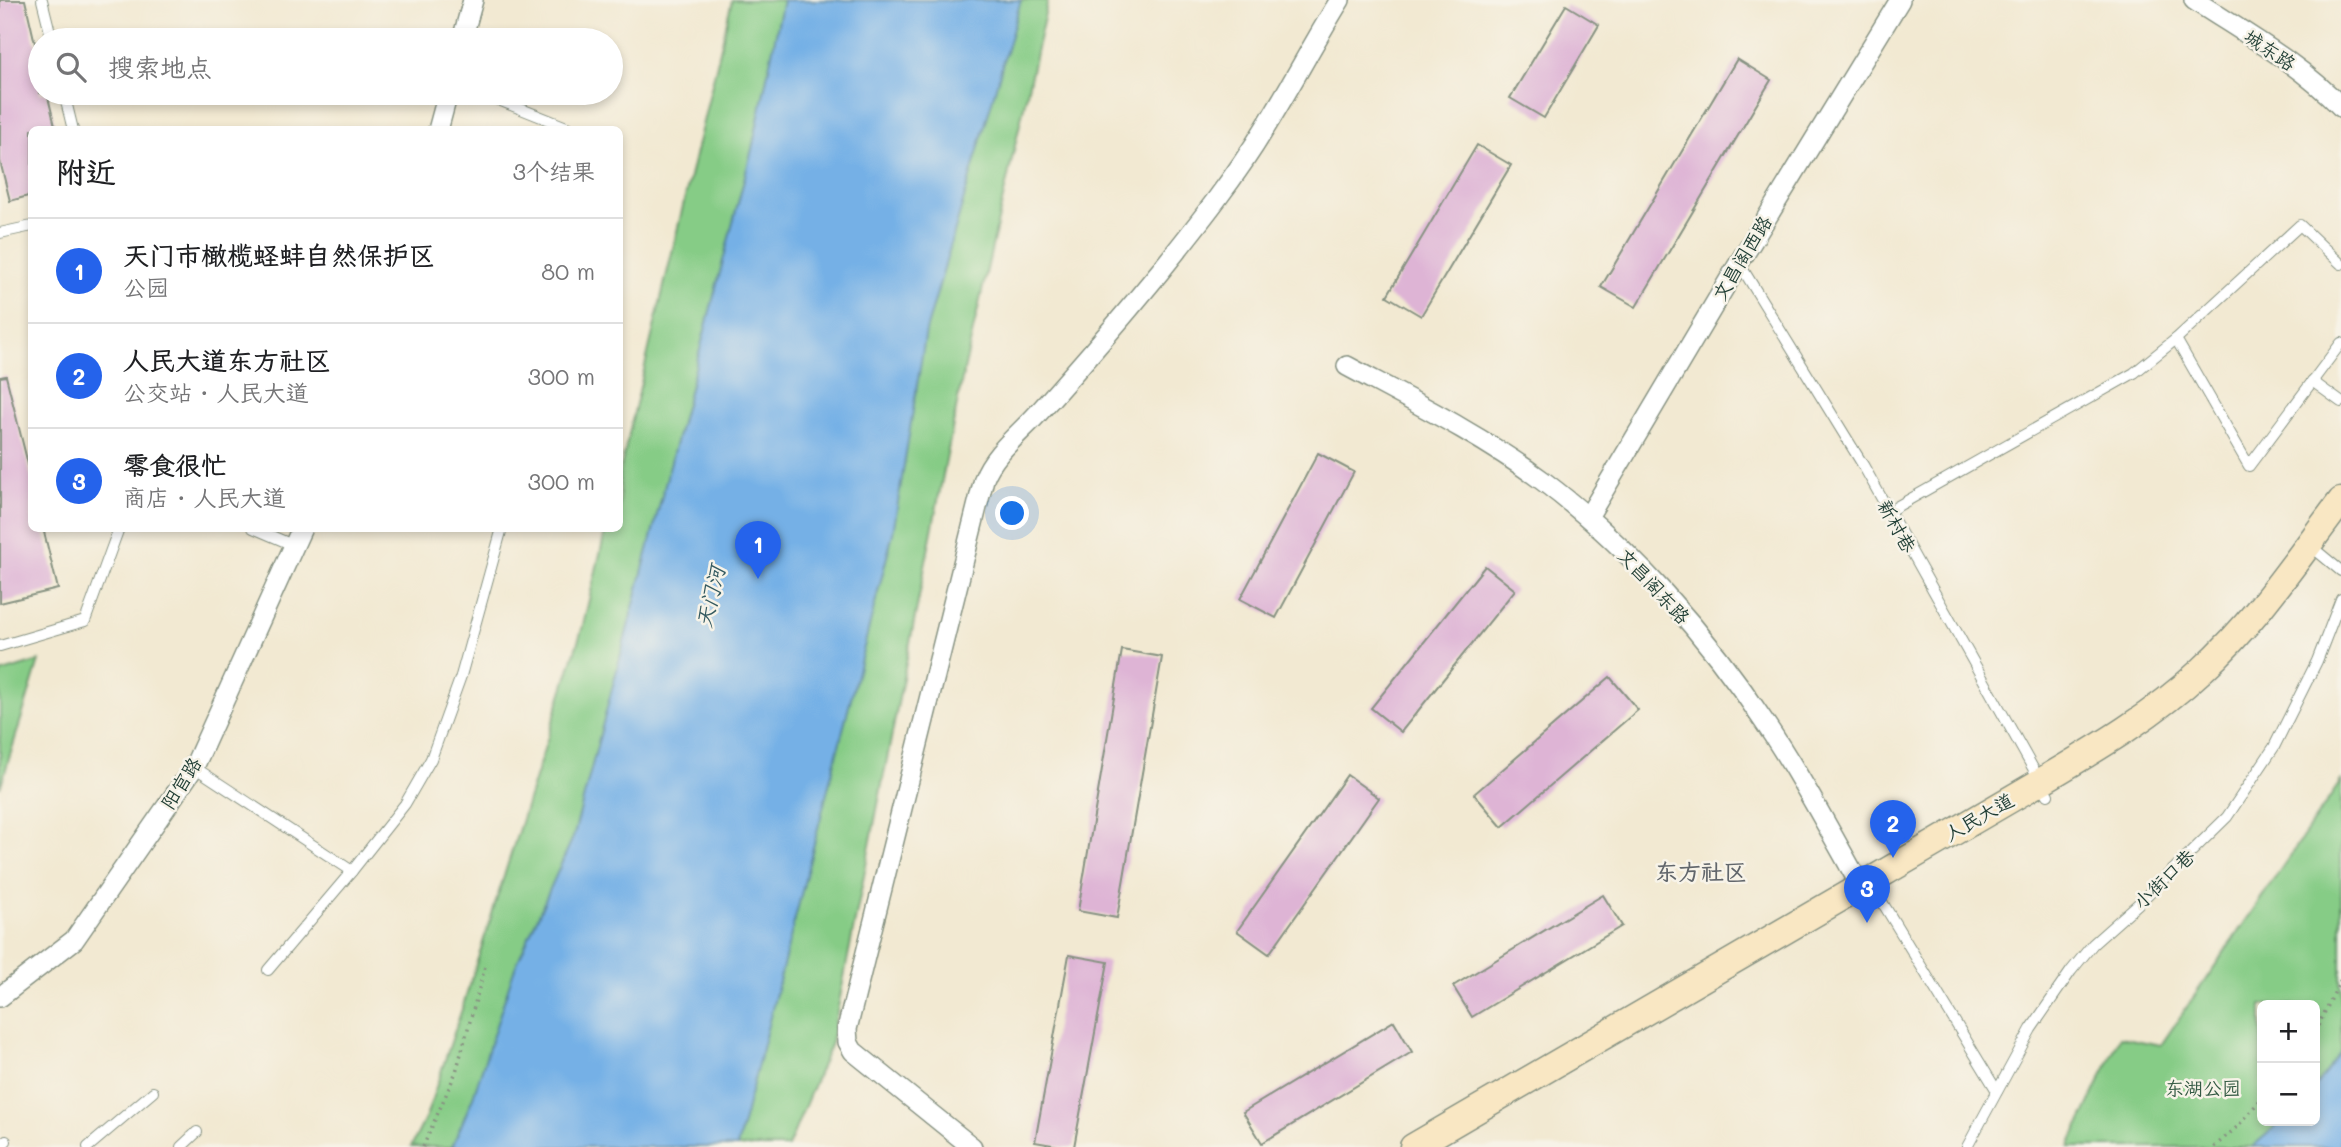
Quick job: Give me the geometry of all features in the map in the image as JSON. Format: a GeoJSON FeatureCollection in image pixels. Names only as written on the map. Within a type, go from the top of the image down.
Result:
{"type":"FeatureCollection","features":[{"type":"Feature","properties":{"kind":"main road","name":"人民大道"},"geometry":{"type":"LineString","coordinates":[[2044,789],[2169,699],[2202,671],[2256,612],[2341,501]]}},
{"type":"Feature","properties":{"kind":"main road","name":"人民大道"},"geometry":{"type":"LineString","coordinates":[[1413,1147],[2148,731],[2211,681],[2241,651],[2341,523]]}},
{"type":"Feature","properties":{"kind":"main road","name":"人民大道"},"geometry":{"type":"LineString","coordinates":[[1442,1147],[1869,890]]}},
{"type":"Feature","properties":{"kind":"street"},"geometry":{"type":"LineString","coordinates":[[465,28],[472,0]]}},
{"type":"Feature","properties":{"kind":"street"},"geometry":{"type":"LineString","coordinates":[[972,1147],[853,1051],[848,1042],[847,1029],[984,479],[988,468],[1000,453],[1040,411],[1159,272],[1230,181],[1265,128],[1340,0]]}},
{"type":"Feature","properties":{"kind":"street","name":"文昌阁西路"},"geometry":{"type":"LineString","coordinates":[[1588,517],[1900,0]]}},
{"type":"Feature","properties":{"kind":"street","name":"城东路"},"geometry":{"type":"LineString","coordinates":[[2194,0],[2291,63],[2341,107]]}},
{"type":"Feature","properties":{"kind":"street"},"geometry":{"type":"LineString","coordinates":[[439,126],[445,105]]}},
{"type":"Feature","properties":{"kind":"street","name":"文昌阁东路"},"geometry":{"type":"LineString","coordinates":[[1347,366],[1465,430],[1542,481],[1588,517],[1693,628],[1745,696],[1766,724],[1869,890]]}},
{"type":"Feature","properties":{"kind":"street","name":"阳官路"},"geometry":{"type":"LineString","coordinates":[[0,997],[74,940],[194,767],[299,537]]}},
{"type":"Feature","properties":{"kind":"lane"},"geometry":{"type":"LineString","coordinates":[[42,0],[49,28]]}},
{"type":"Feature","properties":{"kind":"lane"},"geometry":{"type":"LineString","coordinates":[[67,105],[72,126]]}},
{"type":"Feature","properties":{"kind":"lane"},"geometry":{"type":"LineString","coordinates":[[511,105],[563,126]]}},
{"type":"Feature","properties":{"kind":"lane"},"geometry":{"type":"LineString","coordinates":[[1889,511],[2134,373],[2176,339],[2300,225],[2341,264]]}},
{"type":"Feature","properties":{"kind":"lane"},"geometry":{"type":"LineString","coordinates":[[0,233],[28,227]]}},
{"type":"Feature","properties":{"kind":"lane","name":"新村巷"},"geometry":{"type":"LineString","coordinates":[[1739,263],[1863,465],[2044,789]]}},
{"type":"Feature","properties":{"kind":"lane"},"geometry":{"type":"LineString","coordinates":[[2176,339],[2249,466],[2341,343]]}},
{"type":"Feature","properties":{"kind":"lane"},"geometry":{"type":"LineString","coordinates":[[2312,381],[2341,402]]}},
{"type":"Feature","properties":{"kind":"lane"},"geometry":{"type":"LineString","coordinates":[[0,646],[85,621],[118,532]]}},
{"type":"Feature","properties":{"kind":"lane"},"geometry":{"type":"LineString","coordinates":[[273,532],[299,537]]}},
{"type":"Feature","properties":{"kind":"lane"},"geometry":{"type":"LineString","coordinates":[[268,970],[405,804],[431,759],[461,676],[501,532]]}},
{"type":"Feature","properties":{"kind":"lane"},"geometry":{"type":"LineString","coordinates":[[2318,552],[2341,571]]}},
{"type":"Feature","properties":{"kind":"lane","name":"小街口巷"},"geometry":{"type":"LineString","coordinates":[[1967,1147],[2031,1029],[2071,971],[2093,944],[2227,817],[2274,747],[2317,661],[2341,599]]}},
{"type":"Feature","properties":{"kind":"lane"},"geometry":{"type":"LineString","coordinates":[[194,767],[352,871]]}},
{"type":"Feature","properties":{"kind":"lane"},"geometry":{"type":"LineString","coordinates":[[1869,890],[1997,1091]]}},
{"type":"Feature","properties":{"kind":"lane"},"geometry":{"type":"LineString","coordinates":[[88,1147],[153,1092]]}},
{"type":"Feature","properties":{"kind":"lane"},"geometry":{"type":"LineString","coordinates":[[181,1147],[197,1132]]}},
{"type":"Feature","properties":{"kind":"path"},"geometry":{"type":"LineString","coordinates":[[423,1147],[456,1072],[486,963]]}},
{"type":"Feature","properties":{"kind":"path"},"geometry":{"type":"LineString","coordinates":[[2320,1022],[2341,979]]}},
{"type":"Feature","properties":{"kind":"path"},"geometry":{"type":"LineString","coordinates":[[2214,1147],[2238,1126],[2257,1104]]}},
{"type":"Feature","properties":{"kind":"green space"},"geometry":{"type":"Polygon","coordinates":[[[732,0],[1048,0],[961,384],[831,1043],[788,1147],[411,1147],[426,1117],[462,1009],[582,629],[605,532],[623,532],[623,458],[732,0]]]}},
{"type":"Feature","properties":{"kind":"green space"},"geometry":{"type":"Polygon","coordinates":[[[39,661],[0,788],[0,673],[39,661]]]}},
{"type":"Feature","properties":{"kind":"green space","name":"东湖公园"},"geometry":{"type":"Polygon","coordinates":[[[2341,781],[2341,1147],[2069,1147],[2120,1037],[2161,1045],[2341,781]]]}},
{"type":"Feature","properties":{"kind":"water","name":"天门河"},"geometry":{"type":"Polygon","coordinates":[[[783,0],[1021,0],[926,331],[893,533],[737,1147],[452,1147],[473,1097],[514,970],[574,835],[752,149],[783,0]]]}},
{"type":"Feature","properties":{"kind":"water"},"geometry":{"type":"Polygon","coordinates":[[[2341,1052],[2341,1147],[2252,1147],[2276,1126],[2320,1126],[2320,1080],[2341,1052]]]}},
{"type":"Feature","properties":{"kind":"building"},"geometry":{"type":"Polygon","coordinates":[[[0,0],[25,0],[31,28],[28,28],[28,105],[50,105],[55,126],[28,126],[28,196],[10,201],[0,161],[0,0]]]}},
{"type":"Feature","properties":{"kind":"building"},"geometry":{"type":"Polygon","coordinates":[[[1566,5],[1599,25],[1544,118],[1510,98],[1566,5]]]}},
{"type":"Feature","properties":{"kind":"building"},"geometry":{"type":"Polygon","coordinates":[[[1737,59],[1771,80],[1636,307],[1601,287],[1737,59]]]}},
{"type":"Feature","properties":{"kind":"building"},"geometry":{"type":"Polygon","coordinates":[[[1477,145],[1511,165],[1421,316],[1387,296],[1477,145]]]}},
{"type":"Feature","properties":{"kind":"building"},"geometry":{"type":"Polygon","coordinates":[[[6,376],[28,464],[28,532],[44,532],[58,589],[0,603],[0,377],[6,376]]]}},
{"type":"Feature","properties":{"kind":"building"},"geometry":{"type":"Polygon","coordinates":[[[1318,453],[1354,472],[1276,618],[1240,599],[1318,453]]]}},
{"type":"Feature","properties":{"kind":"building"},"geometry":{"type":"Polygon","coordinates":[[[1485,566],[1515,590],[1401,732],[1371,708],[1485,566]]]}},
{"type":"Feature","properties":{"kind":"building"},"geometry":{"type":"Polygon","coordinates":[[[1122,650],[1162,657],[1117,918],[1078,911],[1122,650]]]}},
{"type":"Feature","properties":{"kind":"building"},"geometry":{"type":"Polygon","coordinates":[[[1610,677],[1638,710],[1502,827],[1474,794],[1610,677]]]}},
{"type":"Feature","properties":{"kind":"building"},"geometry":{"type":"Polygon","coordinates":[[[1347,775],[1379,798],[1269,954],[1237,931],[1347,775]]]}},
{"type":"Feature","properties":{"kind":"building"},"geometry":{"type":"Polygon","coordinates":[[[1603,895],[1622,926],[1472,1017],[1453,986],[1603,895]]]}},
{"type":"Feature","properties":{"kind":"building"},"geometry":{"type":"Polygon","coordinates":[[[1069,955],[1108,962],[1074,1147],[1064,1147],[1035,1142],[1069,955]]]}},
{"type":"Feature","properties":{"kind":"building"},"geometry":{"type":"Polygon","coordinates":[[[1394,1021],[1412,1052],[1262,1143],[1243,1112],[1394,1021]]]}},
{"type":"Feature","properties":{"kind":"place","name":"天门市橄榄蛏蚌自然保护区"},"geometry":{"type":"Point","coordinates":[758,579]}},
{"type":"Feature","properties":{"kind":"place","name":"人民大道东方社区"},"geometry":{"type":"Point","coordinates":[1893,858]}},
{"type":"Feature","properties":{"kind":"place","name":"零食很忙"},"geometry":{"type":"Point","coordinates":[1867,923]}},
{"type":"Feature","properties":{"kind":"district","name":"东方社区"},"geometry":{"type":"Point","coordinates":[1701,872]}}]}
